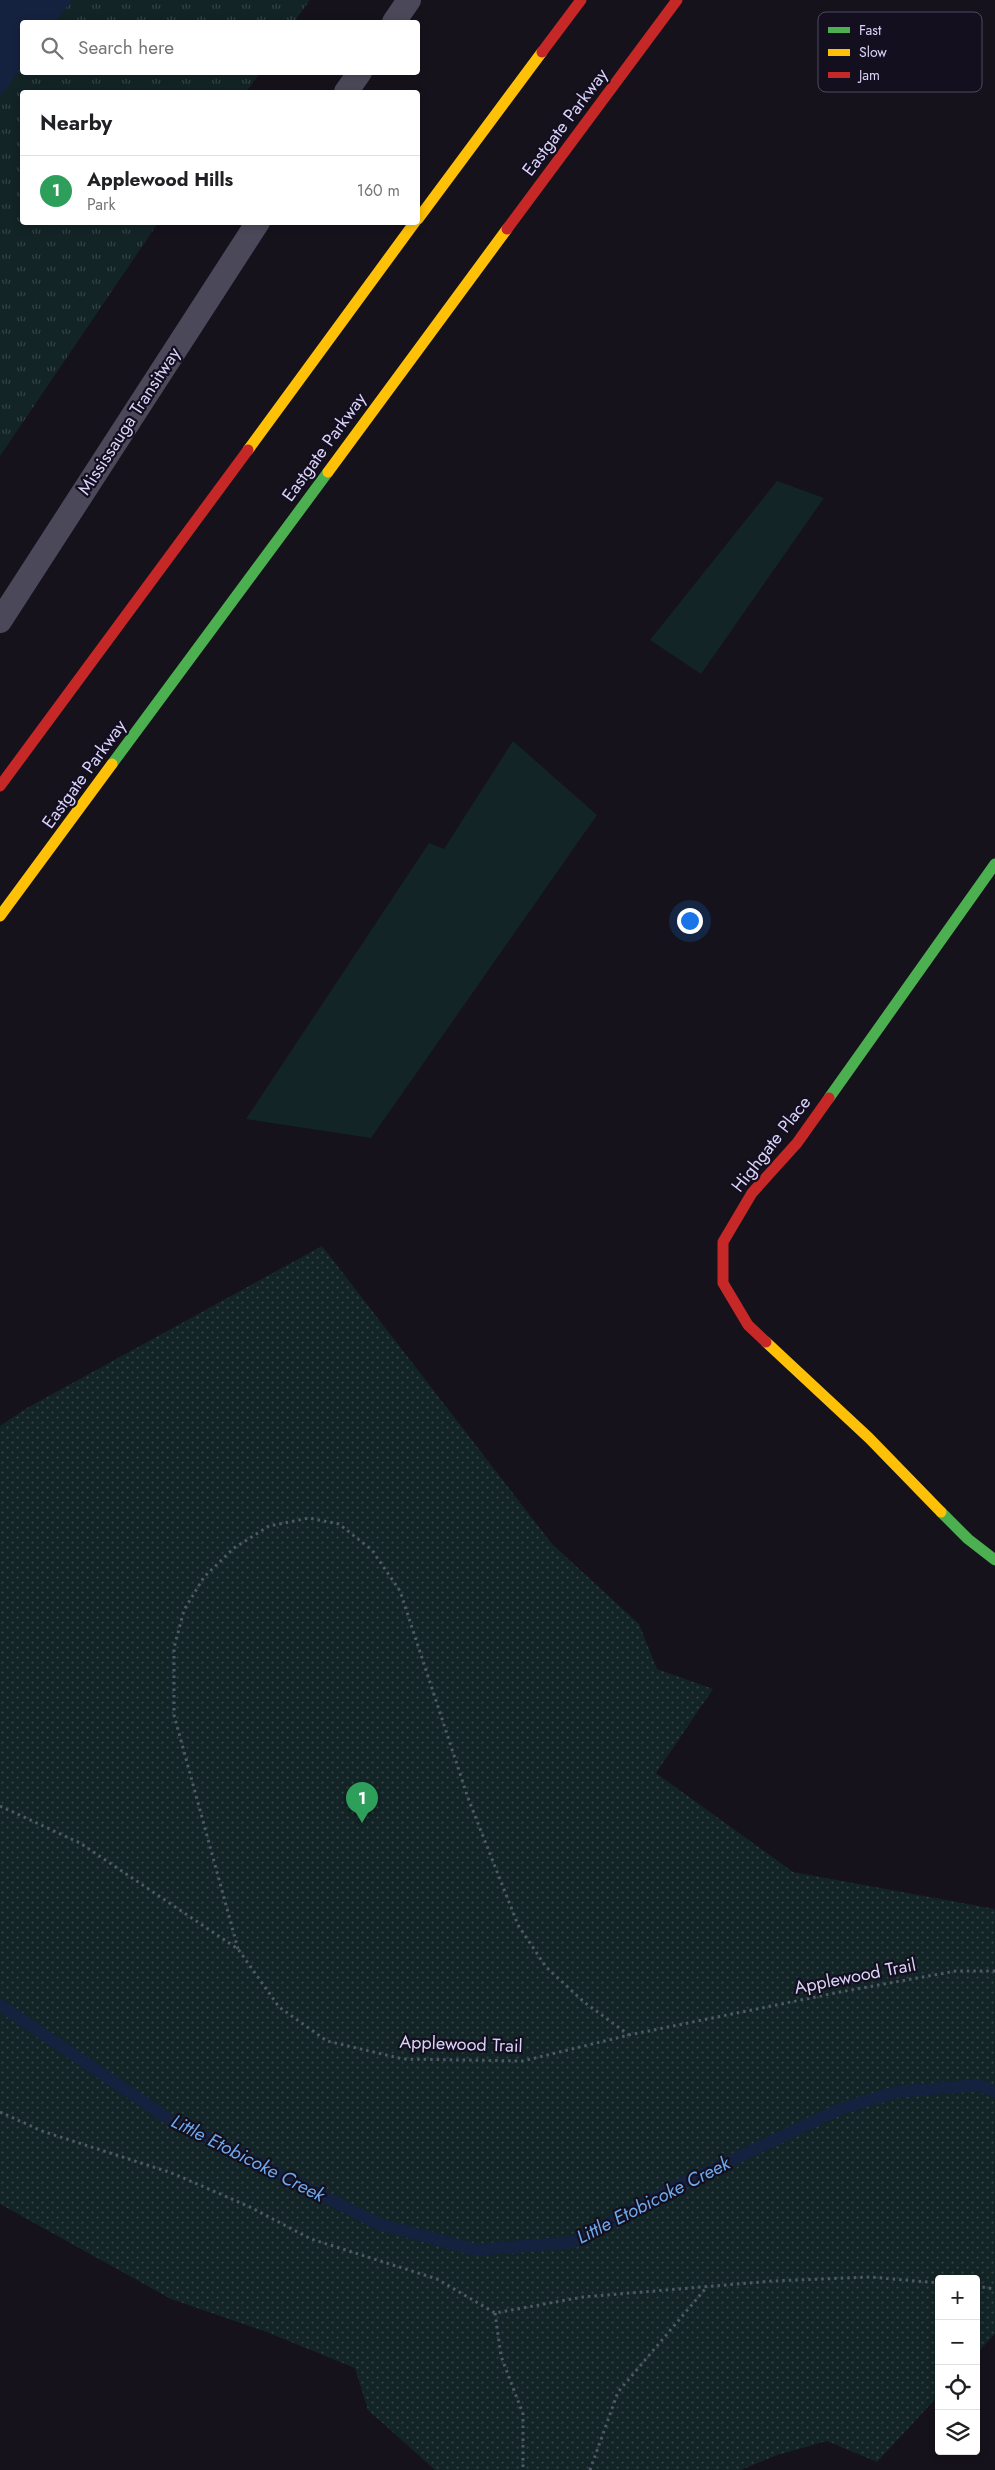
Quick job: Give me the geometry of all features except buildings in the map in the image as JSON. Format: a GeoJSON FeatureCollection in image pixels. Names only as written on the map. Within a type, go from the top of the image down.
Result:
{"type":"FeatureCollection","features":[{"type":"Feature","properties":{"kind":"main road"},"geometry":{"type":"LineString","coordinates":[[420,216],[581,0]]}},
{"type":"Feature","properties":{"kind":"main road","name":"Eastgate Parkway"},"geometry":{"type":"LineString","coordinates":[[0,916],[677,0]]}},
{"type":"Feature","properties":{"kind":"main road"},"geometry":{"type":"LineString","coordinates":[[0,786],[413,225]]}},
{"type":"Feature","properties":{"kind":"main road","name":"Highgate Place"},"geometry":{"type":"LineString","coordinates":[[995,864],[797,1143],[752,1193],[723,1242],[723,1283],[748,1325],[869,1438],[968,1540],[995,1560]]}},
{"type":"Feature","properties":{"kind":"lane"},"geometry":{"type":"LineString","coordinates":[[395,20],[409,0]]}},
{"type":"Feature","properties":{"kind":"lane"},"geometry":{"type":"LineString","coordinates":[[347,90],[358,75]]}},
{"type":"Feature","properties":{"kind":"lane","name":"Mississauga Transitway"},"geometry":{"type":"LineString","coordinates":[[0,621],[256,225]]}},
{"type":"Feature","properties":{"kind":"path"},"geometry":{"type":"LineString","coordinates":[[238,1949],[174,1715],[174,1648],[184,1610],[204,1577],[234,1548],[268,1526],[310,1518],[339,1524],[372,1550],[400,1591],[468,1798],[518,1925],[546,1967],[584,2002],[629,2036]]}},
{"type":"Feature","properties":{"kind":"path","name":"Applewood Trail"},"geometry":{"type":"LineString","coordinates":[[0,1806],[80,1842],[238,1949],[279,2007],[327,2041],[403,2059],[523,2061],[629,2036],[831,1994],[956,1971],[995,1971]]}},
{"type":"Feature","properties":{"kind":"path"},"geometry":{"type":"LineString","coordinates":[[0,2112],[42,2131],[172,2173],[250,2207],[311,2239],[437,2279],[495,2313],[583,2297],[773,2282],[870,2278],[935,2283]]}},
{"type":"Feature","properties":{"kind":"path"},"geometry":{"type":"LineString","coordinates":[[590,2470],[618,2392],[706,2287]]}},
{"type":"Feature","properties":{"kind":"path"},"geometry":{"type":"LineString","coordinates":[[980,2287],[995,2289]]}},
{"type":"Feature","properties":{"kind":"path"},"geometry":{"type":"LineString","coordinates":[[495,2313],[501,2356],[523,2414],[523,2470]]}},
{"type":"Feature","properties":{"kind":"green space"},"geometry":{"type":"Polygon","coordinates":[[[0,0],[310,0],[295,20],[20,20],[20,75],[259,75],[247,90],[20,90],[20,225],[157,225],[0,456],[0,0]]]}},
{"type":"Feature","properties":{"kind":"green space"},"geometry":{"type":"Polygon","coordinates":[[[777,481],[824,498],[701,674],[650,640],[777,481]]]}},
{"type":"Feature","properties":{"kind":"green space"},"geometry":{"type":"Polygon","coordinates":[[[513,741],[597,815],[371,1138],[246,1119],[429,843],[444,849],[513,741]]]}},
{"type":"Feature","properties":{"kind":"green space"},"geometry":{"type":"Polygon","coordinates":[[[322,1246],[552,1544],[639,1624],[657,1669],[713,1689],[656,1773],[793,1872],[995,1909],[995,2334],[980,2350],[980,2275],[935,2275],[935,2399],[877,2462],[827,2441],[777,2455],[741,2470],[435,2470],[368,2410],[355,2368],[264,2331],[171,2299],[0,2204],[0,1426],[27,1408],[322,1246]]]}},
{"type":"Feature","properties":{"kind":"water"},"geometry":{"type":"Polygon","coordinates":[[[0,0],[72,0],[57,20],[20,20],[20,69],[0,96],[0,0]]]}},
{"type":"Feature","properties":{"kind":"waterway","name":"Little Etobicoke Creek"},"geometry":{"type":"LineString","coordinates":[[0,2005],[172,2121],[379,2224],[476,2250],[574,2242],[679,2185],[840,2109],[896,2092],[978,2085],[995,2091]]}},
{"type":"Feature","properties":{"kind":"traffic: fast"},"geometry":{"type":"LineString","coordinates":[[112,764],[328,472]]}},
{"type":"Feature","properties":{"kind":"traffic: fast"},"geometry":{"type":"LineString","coordinates":[[829,1098],[995,864]]}},
{"type":"Feature","properties":{"kind":"traffic: fast"},"geometry":{"type":"LineString","coordinates":[[941,1512],[968,1539],[995,1560]]}},
{"type":"Feature","properties":{"kind":"traffic: slow"},"geometry":{"type":"LineString","coordinates":[[420,216],[542,52]]}},
{"type":"Feature","properties":{"kind":"traffic: slow"},"geometry":{"type":"LineString","coordinates":[[248,450],[413,225]]}},
{"type":"Feature","properties":{"kind":"traffic: slow"},"geometry":{"type":"LineString","coordinates":[[328,472],[507,229]]}},
{"type":"Feature","properties":{"kind":"traffic: slow"},"geometry":{"type":"LineString","coordinates":[[0,916],[112,764]]}},
{"type":"Feature","properties":{"kind":"traffic: slow"},"geometry":{"type":"LineString","coordinates":[[766,1342],[869,1438],[941,1512]]}},
{"type":"Feature","properties":{"kind":"traffic: jam"},"geometry":{"type":"LineString","coordinates":[[542,52],[581,0]]}},
{"type":"Feature","properties":{"kind":"traffic: jam"},"geometry":{"type":"LineString","coordinates":[[507,229],[677,0]]}},
{"type":"Feature","properties":{"kind":"traffic: jam"},"geometry":{"type":"LineString","coordinates":[[0,786],[248,450]]}},
{"type":"Feature","properties":{"kind":"traffic: jam"},"geometry":{"type":"LineString","coordinates":[[766,1342],[748,1325],[723,1283],[723,1242],[752,1193],[797,1143],[829,1098]]}},
{"type":"Feature","properties":{"kind":"place","name":"Applewood Hills"},"geometry":{"type":"Point","coordinates":[362,1823]}}]}
